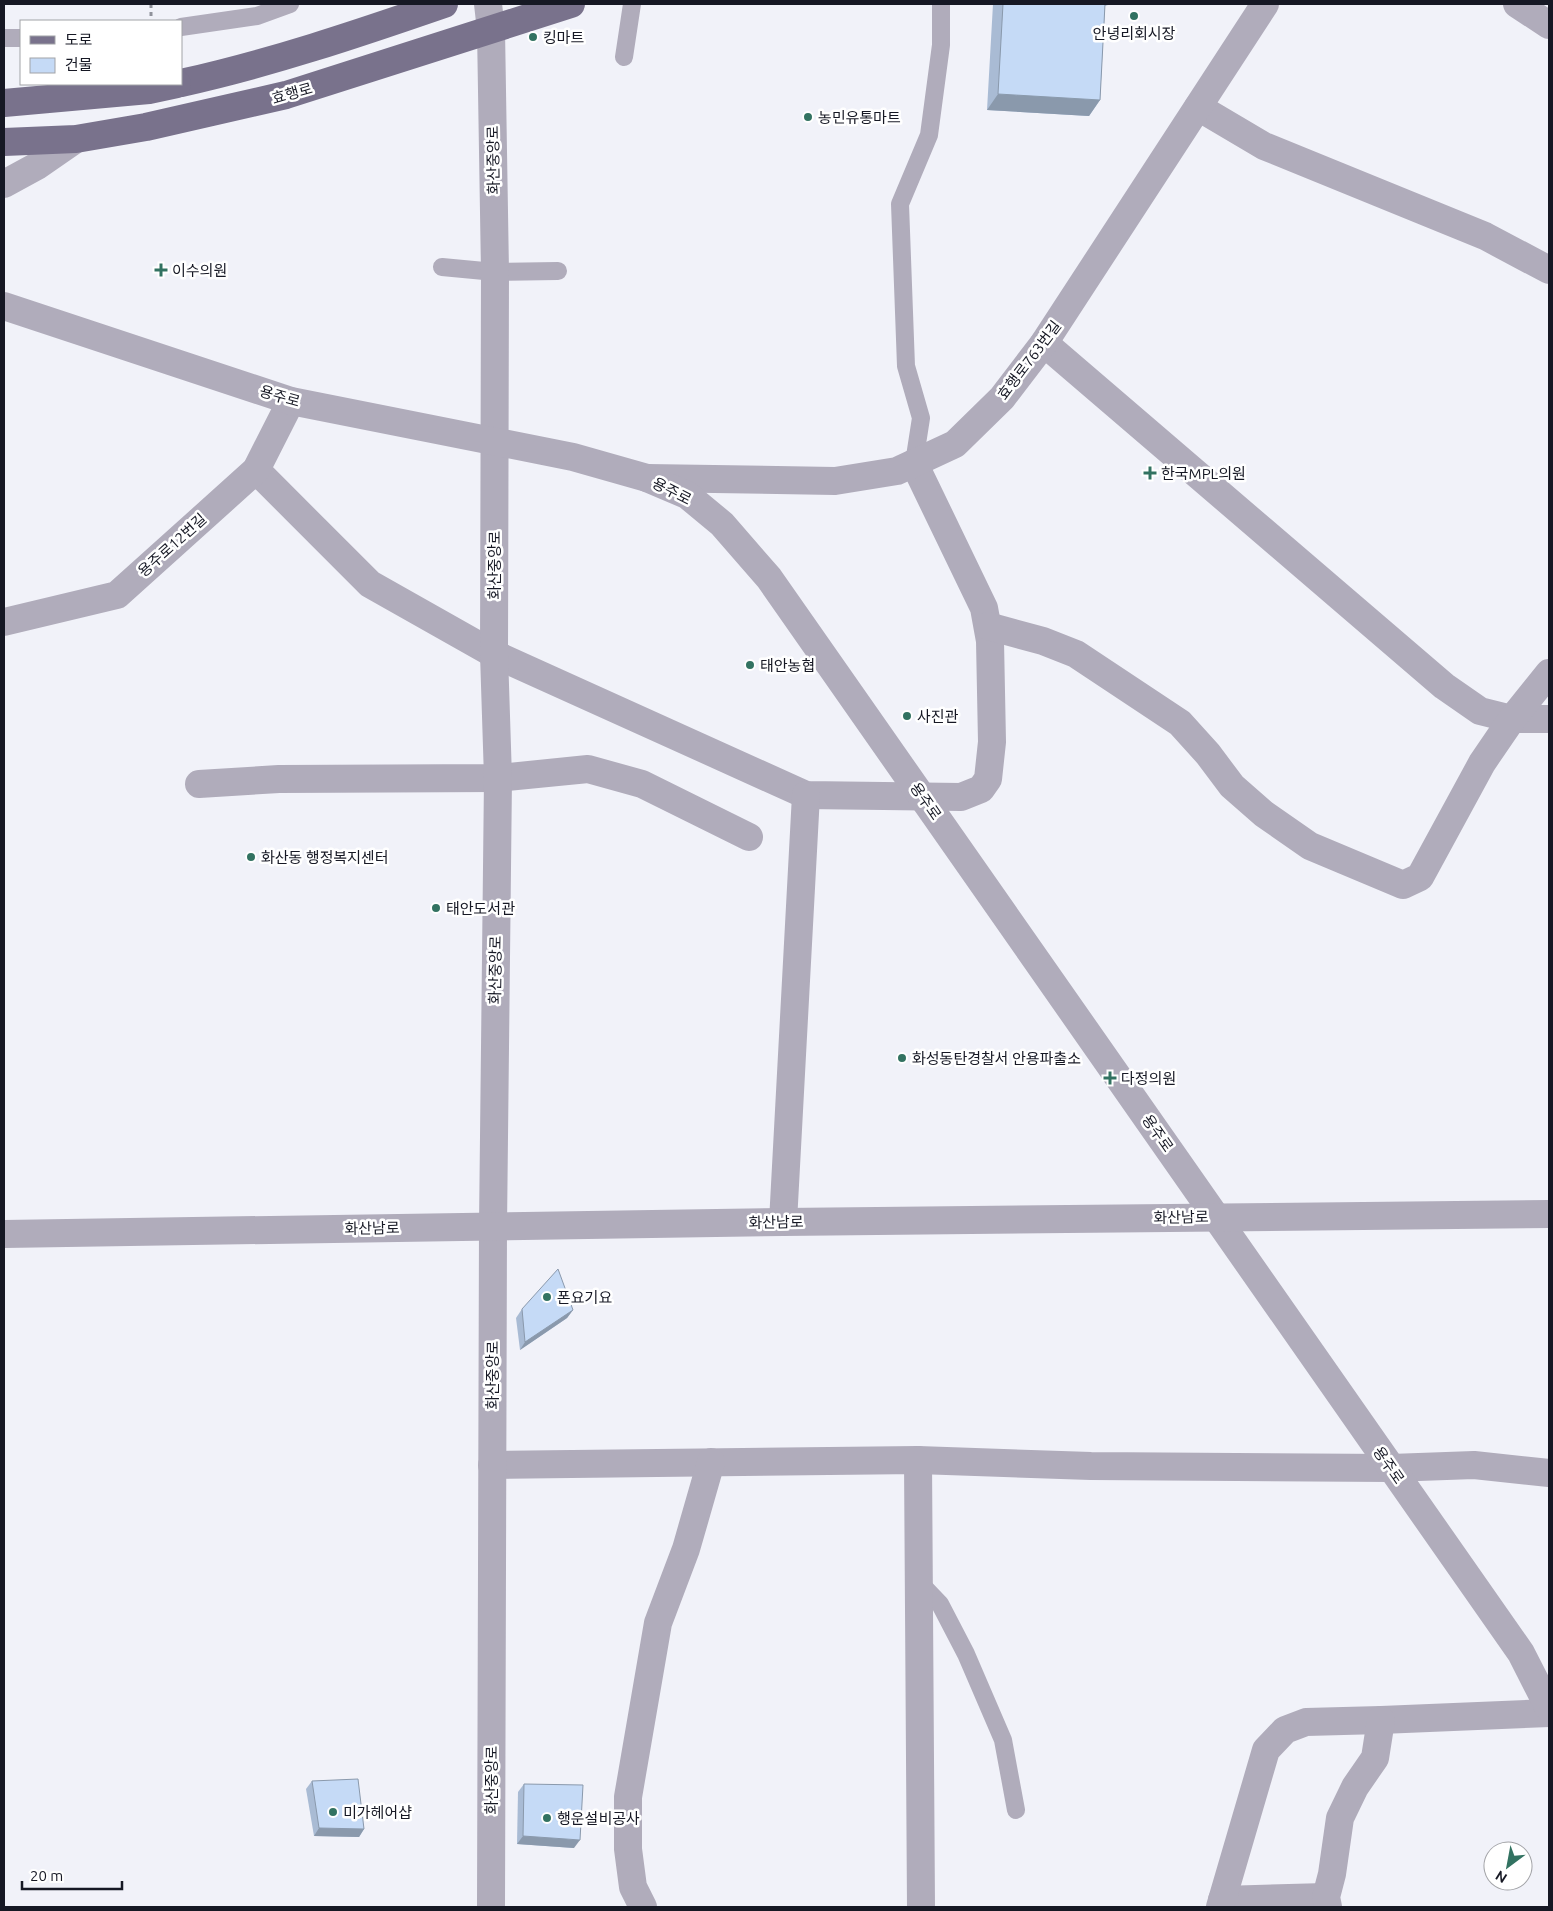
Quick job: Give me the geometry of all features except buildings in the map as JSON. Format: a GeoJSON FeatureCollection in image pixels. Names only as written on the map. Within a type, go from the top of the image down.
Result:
{"type":"FeatureCollection","features":[{"type":"Feature","properties":{"kind":"main road"},"geometry":{"type":"LineString","coordinates":[[182,83],[355,36],[444,4]]}},
{"type":"Feature","properties":{"kind":"main road","name":"효행로"},"geometry":{"type":"LineString","coordinates":[[4,142],[76,139],[146,127],[286,95],[489,17],[571,4]]}},
{"type":"Feature","properties":{"kind":"main road"},"geometry":{"type":"LineString","coordinates":[[4,103],[149,90],[172,85]]}},
{"type":"Feature","properties":{"kind":"street","name":"효행로763번길"},"geometry":{"type":"LineString","coordinates":[[647,478],[835,481],[898,471],[955,444],[1002,398],[1044,343],[1265,4]]}},
{"type":"Feature","properties":{"kind":"street"},"geometry":{"type":"LineString","coordinates":[[1517,4],[1549,25]]}},
{"type":"Feature","properties":{"kind":"street","name":"화산중앙로"},"geometry":{"type":"LineString","coordinates":[[489,17],[495,272],[494,654],[498,778],[492,1226],[491,1907]]}},
{"type":"Feature","properties":{"kind":"street"},"geometry":{"type":"LineString","coordinates":[[1198,107],[1264,146],[1485,236],[1549,270]]}},
{"type":"Feature","properties":{"kind":"street"},"geometry":{"type":"LineString","coordinates":[[4,184],[37,166],[76,139]]}},
{"type":"Feature","properties":{"kind":"street","name":"용주로"},"geometry":{"type":"LineString","coordinates":[[4,306],[291,401],[573,457],[647,478],[688,495],[722,524],[769,578],[1521,1653],[1549,1708]]}},
{"type":"Feature","properties":{"kind":"street"},"geometry":{"type":"LineString","coordinates":[[1044,343],[1444,686],[1480,711],[1512,719],[1549,719]]}},
{"type":"Feature","properties":{"kind":"street","name":"용주로12번길"},"geometry":{"type":"LineString","coordinates":[[4,622],[117,595],[256,470],[291,401]]}},
{"type":"Feature","properties":{"kind":"street"},"geometry":{"type":"LineString","coordinates":[[256,470],[370,584],[494,654],[806,795],[960,798],[981,789],[988,779],[992,742],[988,626],[984,608],[914,463]]}},
{"type":"Feature","properties":{"kind":"street"},"geometry":{"type":"LineString","coordinates":[[988,626],[1043,641],[1076,654],[1180,723],[1208,754],[1232,786],[1264,814],[1310,846],[1403,885],[1420,877],[1482,763],[1512,719],[1549,673]]}},
{"type":"Feature","properties":{"kind":"street"},"geometry":{"type":"LineString","coordinates":[[199,784],[279,779],[498,778],[588,769],[642,784],[750,837]]}},
{"type":"Feature","properties":{"kind":"street"},"geometry":{"type":"LineString","coordinates":[[784,1222],[806,795]]}},
{"type":"Feature","properties":{"kind":"street","name":"화산남로"},"geometry":{"type":"LineString","coordinates":[[4,1234],[784,1222],[1549,1214]]}},
{"type":"Feature","properties":{"kind":"street"},"geometry":{"type":"LineString","coordinates":[[918,1460],[921,1907]]}},
{"type":"Feature","properties":{"kind":"street"},"geometry":{"type":"LineString","coordinates":[[492,1465],[918,1460],[1091,1466],[1391,1468],[1474,1465],[1549,1473]]}},
{"type":"Feature","properties":{"kind":"street"},"geometry":{"type":"LineString","coordinates":[[642,1907],[633,1887],[628,1849],[628,1797],[658,1623],[686,1548],[711,1462]]}},
{"type":"Feature","properties":{"kind":"street"},"geometry":{"type":"LineString","coordinates":[[1381,1720],[1375,1758],[1355,1787],[1340,1818],[1327,1902],[1221,1904],[1266,1750],[1285,1730],[1306,1722],[1549,1713]]}},
{"type":"Feature","properties":{"kind":"lane"},"geometry":{"type":"LineString","coordinates":[[182,27],[256,16],[290,4]]}},
{"type":"Feature","properties":{"kind":"lane"},"geometry":{"type":"LineString","coordinates":[[624,57],[632,4]]}},
{"type":"Feature","properties":{"kind":"lane"},"geometry":{"type":"LineString","coordinates":[[914,463],[922,418],[906,366],[900,204],[929,135],[942,45],[941,4]]}},
{"type":"Feature","properties":{"kind":"lane"},"geometry":{"type":"LineString","coordinates":[[4,38],[20,38]]}},
{"type":"Feature","properties":{"kind":"lane"},"geometry":{"type":"LineString","coordinates":[[442,267],[495,272],[558,271]]}},
{"type":"Feature","properties":{"kind":"lane"},"geometry":{"type":"LineString","coordinates":[[919,1582],[940,1604],[966,1654],[1004,1740],[1016,1810]]}},
{"type":"Feature","properties":{"kind":"path"},"geometry":{"type":"LineString","coordinates":[[151,4],[151,20]]}},
{"type":"Feature","properties":{"kind":"place","name":"안녕리회시장"},"geometry":{"type":"Point","coordinates":[1134,16]}},
{"type":"Feature","properties":{"kind":"place","name":"킹마트"},"geometry":{"type":"Point","coordinates":[533,37]}},
{"type":"Feature","properties":{"kind":"place","name":"농민유통마트"},"geometry":{"type":"Point","coordinates":[808,117]}},
{"type":"Feature","properties":{"kind":"place","name":"이수의원"},"geometry":{"type":"Point","coordinates":[161,270]}},
{"type":"Feature","properties":{"kind":"place","name":"한국MPL의원"},"geometry":{"type":"Point","coordinates":[1150,473]}},
{"type":"Feature","properties":{"kind":"place","name":"태안농협"},"geometry":{"type":"Point","coordinates":[750,665]}},
{"type":"Feature","properties":{"kind":"place","name":"사진관"},"geometry":{"type":"Point","coordinates":[907,716]}},
{"type":"Feature","properties":{"kind":"place","name":"화산동 행정복지센터"},"geometry":{"type":"Point","coordinates":[251,857]}},
{"type":"Feature","properties":{"kind":"place","name":"태안도서관"},"geometry":{"type":"Point","coordinates":[436,908]}},
{"type":"Feature","properties":{"kind":"place","name":"화성동탄경찰서 안용파출소"},"geometry":{"type":"Point","coordinates":[902,1058]}},
{"type":"Feature","properties":{"kind":"place","name":"다정의원"},"geometry":{"type":"Point","coordinates":[1110,1078]}},
{"type":"Feature","properties":{"kind":"place","name":"폰요기요"},"geometry":{"type":"Point","coordinates":[547,1297]}},
{"type":"Feature","properties":{"kind":"place","name":"미가헤어샵"},"geometry":{"type":"Point","coordinates":[333,1812]}},
{"type":"Feature","properties":{"kind":"place","name":"행운설비공사"},"geometry":{"type":"Point","coordinates":[547,1818]}}]}
